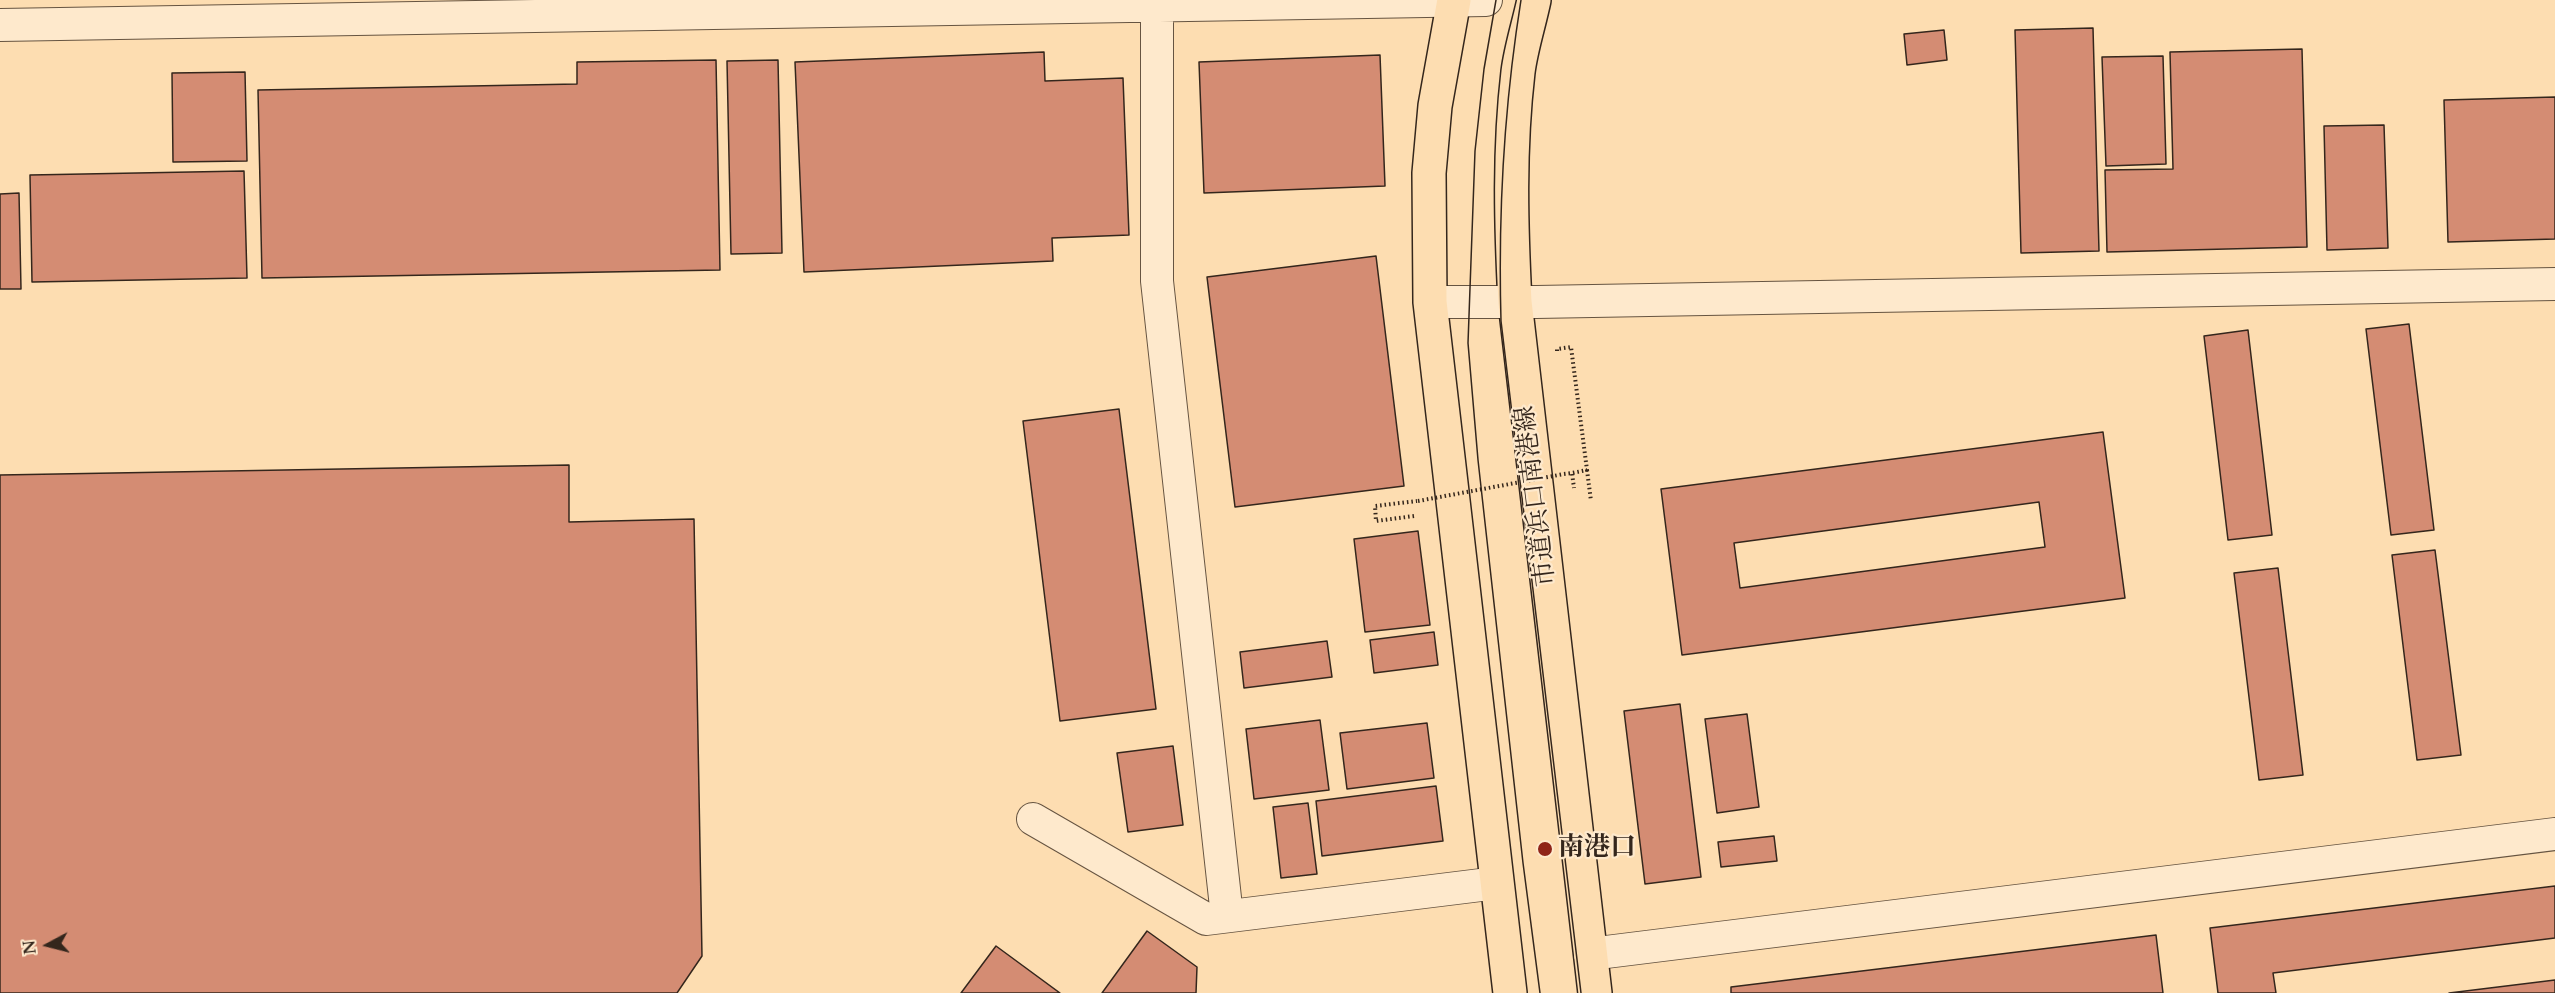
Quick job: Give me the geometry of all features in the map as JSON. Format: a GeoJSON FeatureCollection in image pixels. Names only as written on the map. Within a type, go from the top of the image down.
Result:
{"type":"FeatureCollection","features":[{"type":"Feature","properties":{"kind":"main road"},"geometry":{"type":"LineString","coordinates":[[1465,0],[1435,106],[1429,173],[1430,302],[1510,993]]}},
{"type":"Feature","properties":{"kind":"main road","name":"市道浜口南港線"},"geometry":{"type":"LineString","coordinates":[[1534,0],[1519,70],[1511,149],[1510,223],[1515,302],[1595,993]]}},
{"type":"Feature","properties":{"kind":"street"},"geometry":{"type":"LineString","coordinates":[[0,24],[1465,0]]}},
{"type":"Feature","properties":{"kind":"street"},"geometry":{"type":"LineString","coordinates":[[1158,6],[1158,281],[1227,916]]}},
{"type":"Feature","properties":{"kind":"street"},"geometry":{"type":"LineString","coordinates":[[1430,302],[2555,284]]}},
{"type":"Feature","properties":{"kind":"street"},"geometry":{"type":"LineString","coordinates":[[1033,819],[1206,919],[1497,883]]}},
{"type":"Feature","properties":{"kind":"street"},"geometry":{"type":"LineString","coordinates":[[1590,954],[2555,834]]}},
{"type":"Feature","properties":{"kind":"path"},"geometry":{"type":"LineString","coordinates":[[1558,360],[1557,349],[1571,347],[1591,501]]}},
{"type":"Feature","properties":{"kind":"path"},"geometry":{"type":"LineString","coordinates":[[1414,516],[1376,521],[1375,506],[1418,501],[1587,470]]}},
{"type":"Feature","properties":{"kind":"path"},"geometry":{"type":"LineString","coordinates":[[1572,473],[1574,488]]}},
{"type":"Feature","properties":{"kind":"building"},"geometry":{"type":"Polygon","coordinates":[[[2093,28],[2099,251],[2021,253],[2015,30],[2093,28]]]}},
{"type":"Feature","properties":{"kind":"building"},"geometry":{"type":"Polygon","coordinates":[[[1944,30],[1947,60],[1907,65],[1904,34],[1944,30]]]}},
{"type":"Feature","properties":{"kind":"building"},"geometry":{"type":"Polygon","coordinates":[[[2302,49],[2307,247],[2107,252],[2105,170],[2173,169],[2170,52],[2302,49]]]}},
{"type":"Feature","properties":{"kind":"building"},"geometry":{"type":"Polygon","coordinates":[[[1044,52],[1045,81],[1123,78],[1129,235],[1052,238],[1053,261],[804,272],[795,62],[1044,52]]]}},
{"type":"Feature","properties":{"kind":"building"},"geometry":{"type":"Polygon","coordinates":[[[1380,55],[1385,186],[1204,193],[1199,62],[1380,55]]]}},
{"type":"Feature","properties":{"kind":"building"},"geometry":{"type":"Polygon","coordinates":[[[2163,56],[2166,164],[2106,166],[2102,57],[2163,56]]]}},
{"type":"Feature","properties":{"kind":"building"},"geometry":{"type":"Polygon","coordinates":[[[716,60],[720,270],[262,278],[258,90],[577,84],[577,62],[716,60]]]}},
{"type":"Feature","properties":{"kind":"building"},"geometry":{"type":"Polygon","coordinates":[[[778,60],[782,253],[731,254],[727,61],[778,60]]]}},
{"type":"Feature","properties":{"kind":"building"},"geometry":{"type":"Polygon","coordinates":[[[245,72],[247,161],[173,162],[172,73],[245,72]]]}},
{"type":"Feature","properties":{"kind":"building"},"geometry":{"type":"Polygon","coordinates":[[[2555,97],[2555,239],[2448,242],[2444,100],[2555,97]]]}},
{"type":"Feature","properties":{"kind":"building"},"geometry":{"type":"Polygon","coordinates":[[[2384,125],[2388,248],[2327,250],[2324,126],[2384,125]]]}},
{"type":"Feature","properties":{"kind":"building"},"geometry":{"type":"Polygon","coordinates":[[[244,171],[247,278],[32,282],[30,175],[244,171]]]}},
{"type":"Feature","properties":{"kind":"building"},"geometry":{"type":"Polygon","coordinates":[[[19,193],[21,289],[0,289],[0,194],[19,193]]]}},
{"type":"Feature","properties":{"kind":"building"},"geometry":{"type":"Polygon","coordinates":[[[1376,256],[1404,486],[1235,507],[1207,277],[1376,256]]]}},
{"type":"Feature","properties":{"kind":"building"},"geometry":{"type":"Polygon","coordinates":[[[2409,324],[2434,530],[2391,535],[2366,329],[2409,324]]]}},
{"type":"Feature","properties":{"kind":"building"},"geometry":{"type":"Polygon","coordinates":[[[2248,330],[2272,535],[2228,540],[2204,336],[2248,330]]]}},
{"type":"Feature","properties":{"kind":"building"},"geometry":{"type":"Polygon","coordinates":[[[1119,409],[1156,709],[1060,721],[1023,421],[1119,409]]]}},
{"type":"Feature","properties":{"kind":"building"},"geometry":{"type":"Polygon","coordinates":[[[2103,432],[2125,598],[1682,655],[1661,489],[2103,432]],[[2039,502],[1734,543],[1740,588],[2045,547],[2039,502]]]}},
{"type":"Feature","properties":{"kind":"building"},"geometry":{"type":"Polygon","coordinates":[[[569,465],[569,522],[694,519],[702,956],[677,993],[0,993],[0,475],[569,465]]]}},
{"type":"Feature","properties":{"kind":"building"},"geometry":{"type":"Polygon","coordinates":[[[1418,531],[1430,625],[1365,632],[1354,539],[1418,531]]]}},
{"type":"Feature","properties":{"kind":"building"},"geometry":{"type":"Polygon","coordinates":[[[2435,550],[2461,755],[2417,760],[2392,555],[2435,550]]]}},
{"type":"Feature","properties":{"kind":"building"},"geometry":{"type":"Polygon","coordinates":[[[2278,568],[2303,775],[2259,780],[2234,573],[2278,568]]]}},
{"type":"Feature","properties":{"kind":"building"},"geometry":{"type":"Polygon","coordinates":[[[1434,632],[1438,665],[1374,673],[1370,640],[1434,632]]]}},
{"type":"Feature","properties":{"kind":"building"},"geometry":{"type":"Polygon","coordinates":[[[1327,641],[1332,677],[1244,688],[1240,652],[1327,641]]]}},
{"type":"Feature","properties":{"kind":"building"},"geometry":{"type":"Polygon","coordinates":[[[1680,704],[1701,877],[1645,884],[1624,711],[1680,704]]]}},
{"type":"Feature","properties":{"kind":"building"},"geometry":{"type":"Polygon","coordinates":[[[1747,714],[1759,807],[1717,813],[1705,719],[1747,714]]]}},
{"type":"Feature","properties":{"kind":"building"},"geometry":{"type":"Polygon","coordinates":[[[1320,720],[1329,790],[1254,799],[1246,729],[1320,720]]]}},
{"type":"Feature","properties":{"kind":"building"},"geometry":{"type":"Polygon","coordinates":[[[1427,723],[1434,778],[1347,789],[1340,733],[1427,723]]]}},
{"type":"Feature","properties":{"kind":"building"},"geometry":{"type":"Polygon","coordinates":[[[1173,746],[1183,825],[1128,832],[1117,753],[1173,746]]]}},
{"type":"Feature","properties":{"kind":"building"},"geometry":{"type":"Polygon","coordinates":[[[1436,786],[1443,841],[1322,856],[1316,801],[1436,786]]]}},
{"type":"Feature","properties":{"kind":"building"},"geometry":{"type":"Polygon","coordinates":[[[1308,803],[1317,874],[1281,878],[1273,807],[1308,803]]]}},
{"type":"Feature","properties":{"kind":"building"},"geometry":{"type":"Polygon","coordinates":[[[1774,836],[1777,861],[1721,867],[1718,842],[1774,836]]]}},
{"type":"Feature","properties":{"kind":"building"},"geometry":{"type":"Polygon","coordinates":[[[2555,886],[2555,938],[2273,973],[2276,993],[2218,993],[2210,928],[2555,886]]]}},
{"type":"Feature","properties":{"kind":"building"},"geometry":{"type":"Polygon","coordinates":[[[1147,931],[1197,967],[1196,993],[1102,993],[1147,931]]]}},
{"type":"Feature","properties":{"kind":"building"},"geometry":{"type":"Polygon","coordinates":[[[2156,935],[2163,993],[1731,993],[1731,987],[2156,935]]]}},
{"type":"Feature","properties":{"kind":"building"},"geometry":{"type":"Polygon","coordinates":[[[996,946],[1060,993],[961,993],[996,946]]]}},
{"type":"Feature","properties":{"kind":"building"},"geometry":{"type":"Polygon","coordinates":[[[2555,980],[2555,993],[2449,993],[2555,980]]]}},
{"type":"Feature","properties":{"kind":"tram line"},"geometry":{"type":"LineString","coordinates":[[1496,0],[1484,69],[1475,151],[1468,343],[1478,460],[1523,863],[1540,993]]}},
{"type":"Feature","properties":{"kind":"tram line"},"geometry":{"type":"LineString","coordinates":[[1521,0],[1506,120],[1500,240],[1501,321],[1581,993]]}},
{"type":"Feature","properties":{"kind":"place","name":"南港口"},"geometry":{"type":"Point","coordinates":[1545,849]}}]}
